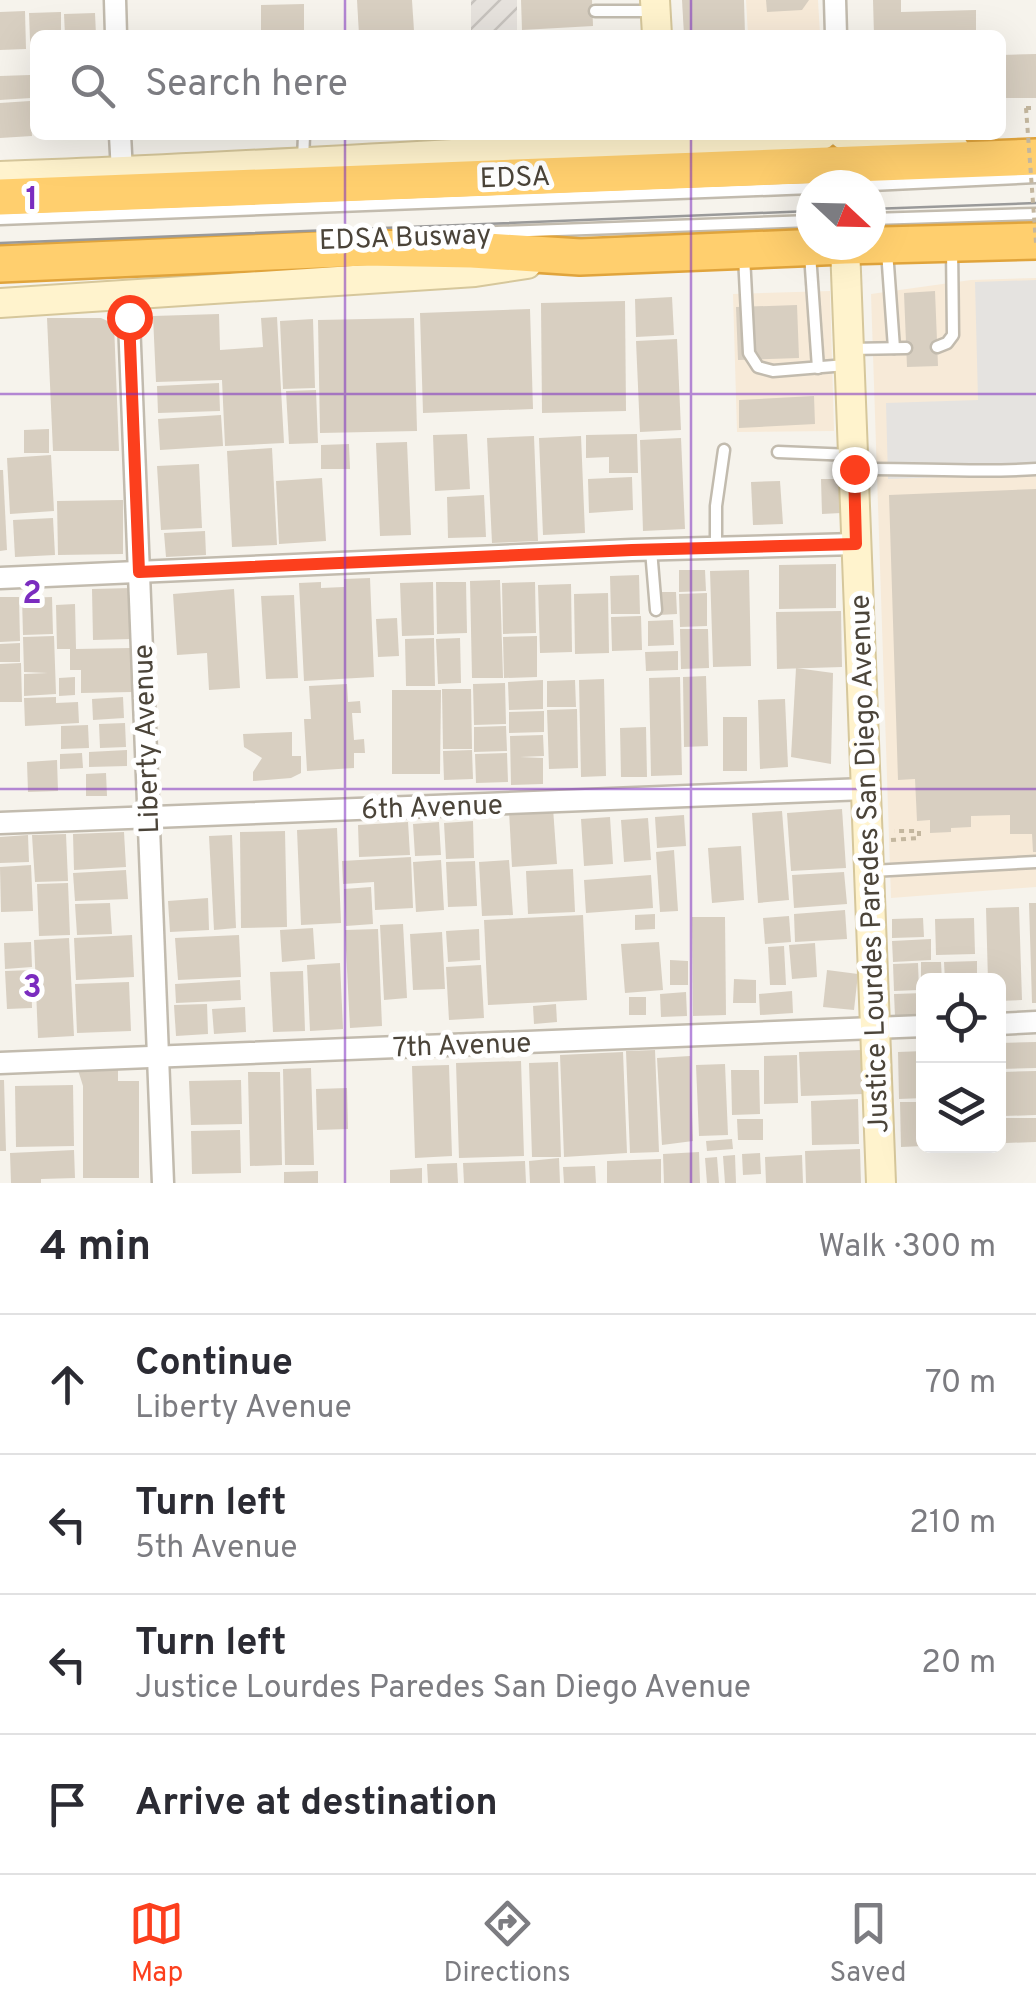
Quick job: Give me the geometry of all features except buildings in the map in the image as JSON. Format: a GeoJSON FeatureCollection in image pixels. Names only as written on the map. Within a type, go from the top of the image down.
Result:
{"type":"FeatureCollection","features":[{"type":"Feature","properties":{"kind":"highway","name":"EDSA"},"geometry":{"type":"LineString","coordinates":[[0,196],[365,194],[1034,163]]}},
{"type":"Feature","properties":{"kind":"highway"},"geometry":{"type":"LineString","coordinates":[[886,233],[952,244],[1036,242]]}},
{"type":"Feature","properties":{"kind":"highway"},"geometry":{"type":"LineString","coordinates":[[0,264],[370,241],[580,257],[744,250],[796,237]]}},
{"type":"Feature","properties":{"kind":"main road","name":"EDSA"},"geometry":{"type":"LineString","coordinates":[[0,176],[122,172],[303,149],[598,140]]}},
{"type":"Feature","properties":{"kind":"main road"},"geometry":{"type":"LineString","coordinates":[[878,140],[1034,163]]}},
{"type":"Feature","properties":{"kind":"main road"},"geometry":{"type":"LineString","coordinates":[[0,303],[474,272],[580,257]]}},
{"type":"Feature","properties":{"kind":"main road","name":"Justice Lourdes Paredes San Diego Avenue"},"geometry":{"type":"LineString","coordinates":[[846,260],[881,1183]]}},
{"type":"Feature","properties":{"kind":"street"},"geometry":{"type":"LineString","coordinates":[[115,0],[116,30]]}},
{"type":"Feature","properties":{"kind":"street"},"geometry":{"type":"LineString","coordinates":[[835,0],[836,30]]}},
{"type":"Feature","properties":{"kind":"street"},"geometry":{"type":"LineString","coordinates":[[120,140],[122,172]]}},
{"type":"Feature","properties":{"kind":"street","name":"Liberty Avenue"},"geometry":{"type":"LineString","coordinates":[[128,295],[163,1183]]}},
{"type":"Feature","properties":{"kind":"street"},"geometry":{"type":"LineString","coordinates":[[0,578],[652,549],[856,544]]}},
{"type":"Feature","properties":{"kind":"street","name":"6th Avenue"},"geometry":{"type":"LineString","coordinates":[[0,823],[865,790]]}},
{"type":"Feature","properties":{"kind":"street"},"geometry":{"type":"LineString","coordinates":[[1006,1024],[1036,1022]]}},
{"type":"Feature","properties":{"kind":"street","name":"7th Avenue"},"geometry":{"type":"LineString","coordinates":[[0,1062],[916,1026]]}},
{"type":"Feature","properties":{"kind":"lane"},"geometry":{"type":"LineString","coordinates":[[595,11],[656,15]]}},
{"type":"Feature","properties":{"kind":"lane"},"geometry":{"type":"LineString","coordinates":[[886,184],[1034,163]]}},
{"type":"Feature","properties":{"kind":"lane","name":"EDSA Busway"},"geometry":{"type":"LineString","coordinates":[[0,219],[365,194],[796,188]]}},
{"type":"Feature","properties":{"kind":"lane"},"geometry":{"type":"LineString","coordinates":[[886,231],[1036,214]]}},
{"type":"Feature","properties":{"kind":"lane","name":"EDSA Busway"},"geometry":{"type":"LineString","coordinates":[[461,234],[796,234]]}},
{"type":"Feature","properties":{"kind":"lane","name":"EDSA Busway"},"geometry":{"type":"LineString","coordinates":[[0,252],[370,241]]}},
{"type":"Feature","properties":{"kind":"lane"},"geometry":{"type":"LineString","coordinates":[[937,347],[954,335],[952,244]]}},
{"type":"Feature","properties":{"kind":"lane"},"geometry":{"type":"LineString","coordinates":[[744,250],[748,353],[758,367],[773,371],[818,368],[849,357],[900,348],[884,260]]}},
{"type":"Feature","properties":{"kind":"lane"},"geometry":{"type":"LineString","coordinates":[[812,260],[818,368]]}},
{"type":"Feature","properties":{"kind":"lane"},"geometry":{"type":"LineString","coordinates":[[716,548],[716,506],[724,450]]}},
{"type":"Feature","properties":{"kind":"lane"},"geometry":{"type":"LineString","coordinates":[[778,452],[992,472],[1036,469]]}},
{"type":"Feature","properties":{"kind":"lane"},"geometry":{"type":"LineString","coordinates":[[652,549],[656,610]]}},
{"type":"Feature","properties":{"kind":"lane"},"geometry":{"type":"LineString","coordinates":[[868,872],[1036,862]]}},
{"type":"Feature","properties":{"kind":"path"},"geometry":{"type":"LineString","coordinates":[[1036,108],[1026,108],[1036,242]]}},
{"type":"Feature","properties":{"kind":"shaded area"},"geometry":{"type":"Polygon","coordinates":[[[471,0],[517,0],[517,30],[471,30],[471,0]]]}},
{"type":"Feature","properties":{"kind":"shaded area"},"geometry":{"type":"Polygon","coordinates":[[[746,0],[818,0],[820,30],[748,30],[746,0]]]}},
{"type":"Feature","properties":{"kind":"shaded area"},"geometry":{"type":"Polygon","coordinates":[[[1036,278],[1036,887],[891,898],[871,294],[971,280],[1036,278]]]}},
{"type":"Feature","properties":{"kind":"shaded area"},"geometry":{"type":"Polygon","coordinates":[[[1036,280],[1036,474],[888,479],[886,403],[978,400],[975,282],[1036,280]]]}},
{"type":"Feature","properties":{"kind":"shaded area"},"geometry":{"type":"Polygon","coordinates":[[[830,291],[834,431],[737,432],[733,294],[830,291]]]}},
{"type":"Feature","properties":{"kind":"tram line"},"geometry":{"type":"LineString","coordinates":[[886,208],[1036,203]]}},
{"type":"Feature","properties":{"kind":"tram line"},"geometry":{"type":"LineString","coordinates":[[0,243],[796,212]]}},
{"type":"Feature","properties":{"kind":"route"},"geometry":{"type":"LineString","coordinates":[[129,317],[139,572],[856,544],[854,469]]}}]}
